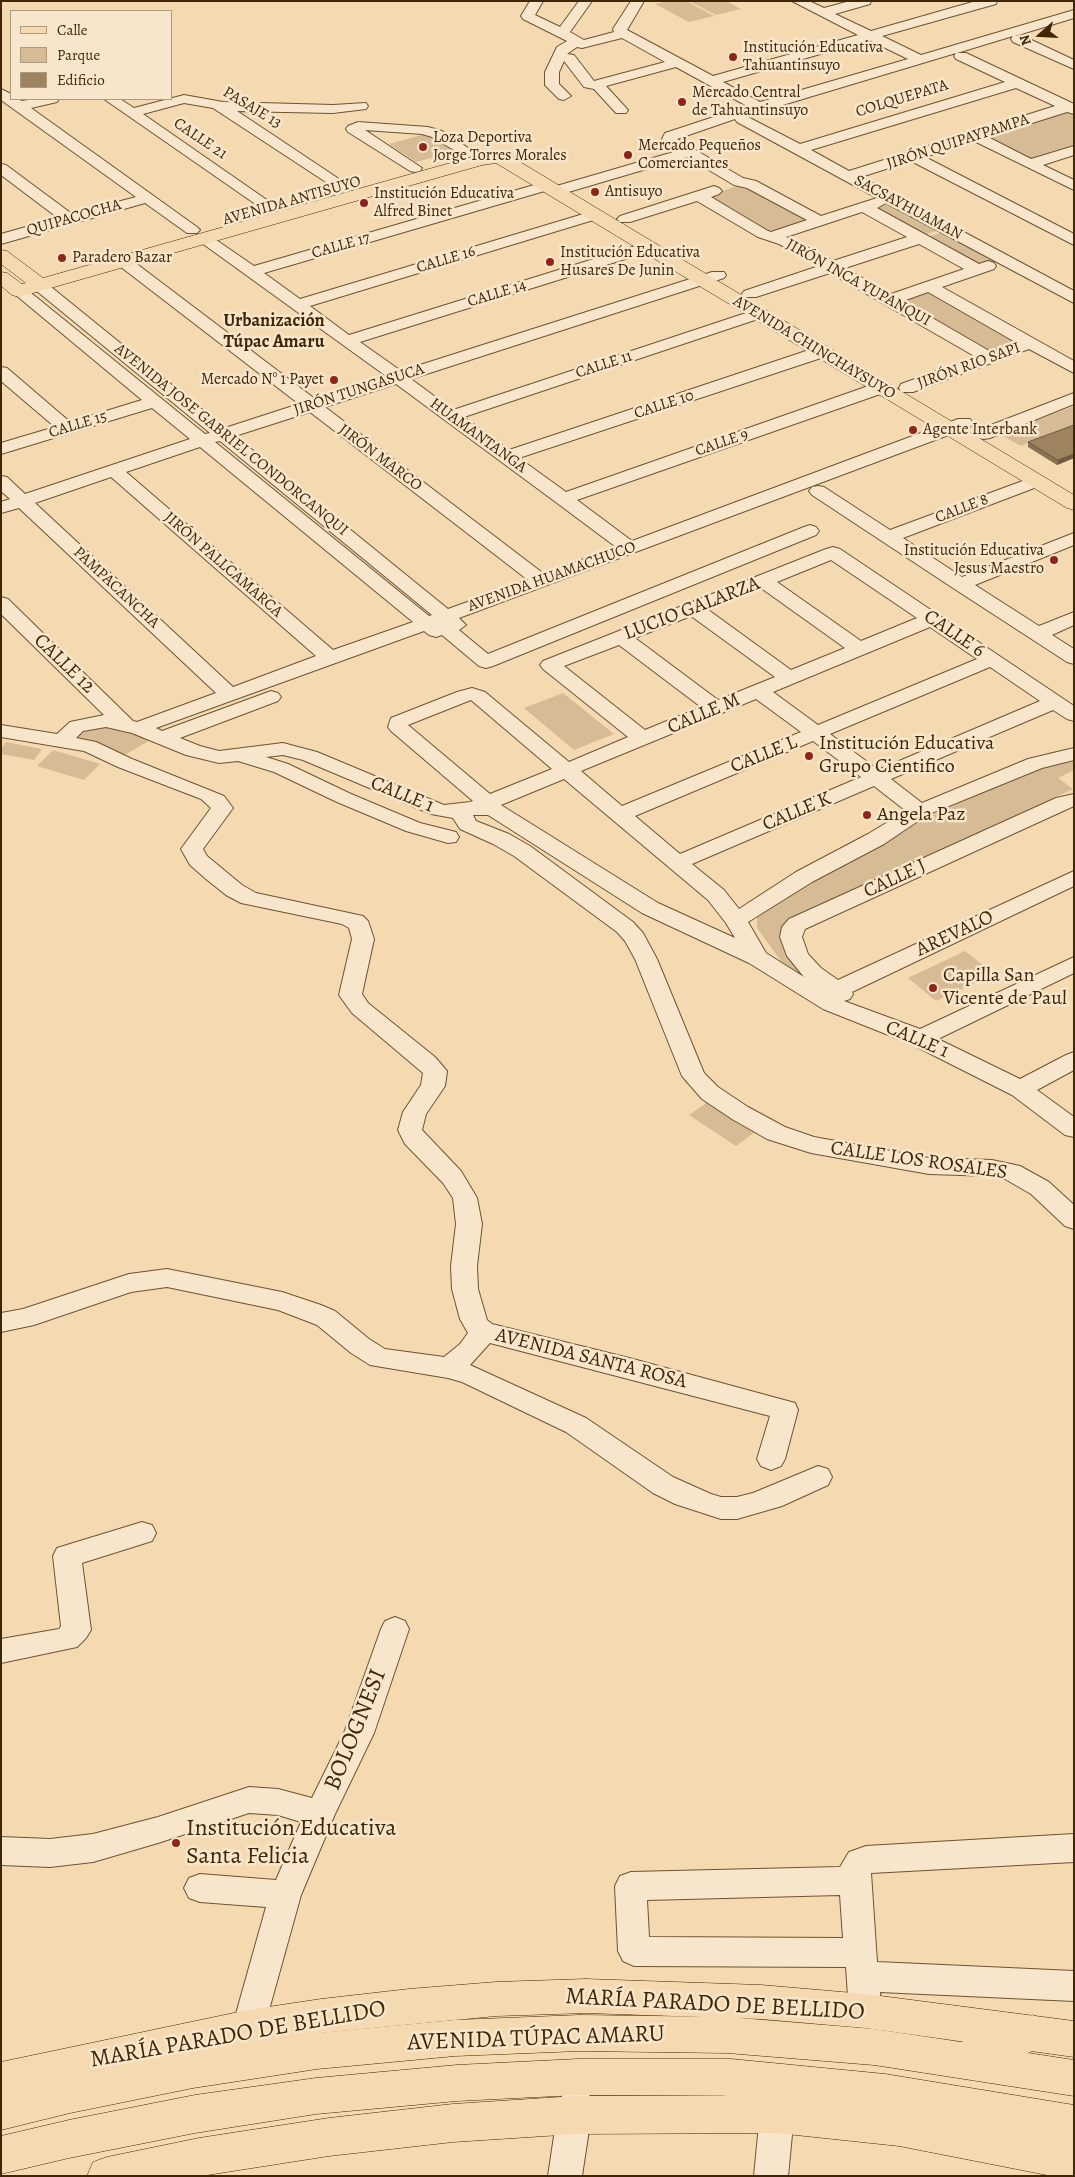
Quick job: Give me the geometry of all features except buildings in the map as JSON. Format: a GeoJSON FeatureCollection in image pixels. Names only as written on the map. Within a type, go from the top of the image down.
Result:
{"type":"FeatureCollection","features":[{"type":"Feature","properties":{"kind":"main road","name":"AVENIDA ANTISUYO"},"geometry":{"type":"LineString","coordinates":[[20,283],[124,261],[269,208],[469,153],[488,150],[512,154],[557,188]]}},
{"type":"Feature","properties":{"kind":"main road","name":"AVENIDA ANTISUYO"},"geometry":{"type":"LineString","coordinates":[[20,283],[198,234],[490,158],[504,160],[557,188]]}},
{"type":"Feature","properties":{"kind":"main road","name":"AVENIDA CHINCHAYSUYO"},"geometry":{"type":"LineString","coordinates":[[557,188],[595,215],[648,247],[750,294],[906,388],[1036,481],[1074,504]]}},
{"type":"Feature","properties":{"kind":"main road","name":"AVENIDA CHINCHAYSUYO"},"geometry":{"type":"LineString","coordinates":[[557,188],[625,219],[710,277],[758,314],[880,388],[968,431],[1074,488]]}},
{"type":"Feature","properties":{"kind":"main road","name":"AVENIDA JOSE GABRIEL CONDORCANQUI"},"geometry":{"type":"LineString","coordinates":[[1,254],[20,283]]}},
{"type":"Feature","properties":{"kind":"main road","name":"MARÍA PARADO DE BELLIDO"},"geometry":{"type":"LineString","coordinates":[[1,2080],[248,2028],[409,2006],[496,1999],[586,1996],[677,1998],[863,1979],[1033,2033],[1074,2039]]}},
{"type":"Feature","properties":{"kind":"main road","name":"AVENIDA TÚPAC AMARU"},"geometry":{"type":"LineString","coordinates":[[1,2112],[70,2095],[193,2070],[317,2051],[455,2038],[580,2033],[727,2035],[874,2047],[1074,2078]]}},
{"type":"Feature","properties":{"kind":"main road"},"geometry":{"type":"LineString","coordinates":[[960,2060],[1033,2033]]}},
{"type":"Feature","properties":{"kind":"main road","name":"AVENIDA TÚPAC AMARU"},"geometry":{"type":"LineString","coordinates":[[1,2154],[196,2114],[316,2096],[457,2083],[578,2077],[731,2077],[885,2092],[1074,2124]]}},
{"type":"Feature","properties":{"kind":"main road"},"geometry":{"type":"LineString","coordinates":[[731,2077],[777,2114]]}},
{"type":"Feature","properties":{"kind":"main road"},"geometry":{"type":"LineString","coordinates":[[107,2176],[199,2157],[330,2137],[453,2123],[576,2115],[777,2114],[899,2127],[1074,2160]]}},
{"type":"Feature","properties":{"kind":"street"},"geometry":{"type":"LineString","coordinates":[[537,1],[528,16],[580,43]]}},
{"type":"Feature","properties":{"kind":"street"},"geometry":{"type":"LineString","coordinates":[[562,34],[586,1]]}},
{"type":"Feature","properties":{"kind":"street"},"geometry":{"type":"LineString","coordinates":[[632,1],[638,2],[620,29],[624,34],[759,107]]}},
{"type":"Feature","properties":{"kind":"street"},"geometry":{"type":"LineString","coordinates":[[798,1],[828,12],[924,58]]}},
{"type":"Feature","properties":{"kind":"street"},"geometry":{"type":"LineString","coordinates":[[814,1],[828,12]]}},
{"type":"Feature","properties":{"kind":"street"},"geometry":{"type":"LineString","coordinates":[[828,12],[865,1]]}},
{"type":"Feature","properties":{"kind":"street"},"geometry":{"type":"LineString","coordinates":[[711,81],[991,1]]}},
{"type":"Feature","properties":{"kind":"street"},"geometry":{"type":"LineString","coordinates":[[738,182],[672,142],[669,139],[670,136],[759,107],[1074,14]]}},
{"type":"Feature","properties":{"kind":"street"},"geometry":{"type":"LineString","coordinates":[[672,142],[742,119],[1074,24]]}},
{"type":"Feature","properties":{"kind":"street"},"geometry":{"type":"LineString","coordinates":[[564,96],[552,85],[552,72],[562,50],[580,43],[624,34]]}},
{"type":"Feature","properties":{"kind":"street"},"geometry":{"type":"LineString","coordinates":[[1018,39],[1074,65]]}},
{"type":"Feature","properties":{"kind":"street"},"geometry":{"type":"LineString","coordinates":[[961,56],[1071,108]]}},
{"type":"Feature","properties":{"kind":"street"},"geometry":{"type":"LineString","coordinates":[[569,58],[621,110]]}},
{"type":"Feature","properties":{"kind":"street"},"geometry":{"type":"LineString","coordinates":[[593,84],[676,63]]}},
{"type":"Feature","properties":{"kind":"street","name":"COLQUEPATA"},"geometry":{"type":"LineString","coordinates":[[798,149],[1017,83]]}},
{"type":"Feature","properties":{"kind":"street"},"geometry":{"type":"LineString","coordinates":[[172,88],[293,95]]}},
{"type":"Feature","properties":{"kind":"street","name":"PASAJE 13"},"geometry":{"type":"LineString","coordinates":[[131,113],[188,99],[221,106],[343,187]]}},
{"type":"Feature","properties":{"kind":"street","name":"HUAMANTANGA"},"geometry":{"type":"LineString","coordinates":[[11,100],[451,416],[630,548]]}},
{"type":"Feature","properties":{"kind":"street"},"geometry":{"type":"LineString","coordinates":[[20,106],[47,100]]}},
{"type":"Feature","properties":{"kind":"street","name":"CALLE 21"},"geometry":{"type":"LineString","coordinates":[[112,100],[269,208]]}},
{"type":"Feature","properties":{"kind":"street"},"geometry":{"type":"LineString","coordinates":[[221,106],[333,109],[361,106]]}},
{"type":"Feature","properties":{"kind":"street","name":"JIRÓN QUIPAYPAMPA"},"geometry":{"type":"LineString","coordinates":[[848,176],[974,136],[1071,108]]}},
{"type":"Feature","properties":{"kind":"street","name":"SACSAYHUAMAN"},"geometry":{"type":"LineString","coordinates":[[742,119],[1074,298]]}},
{"type":"Feature","properties":{"kind":"street"},"geometry":{"type":"LineString","coordinates":[[415,168],[353,129],[358,126],[423,130],[437,134],[469,153]]}},
{"type":"Feature","properties":{"kind":"street"},"geometry":{"type":"LineString","coordinates":[[974,136],[1074,186]]}},
{"type":"Feature","properties":{"kind":"street"},"geometry":{"type":"LineString","coordinates":[[1036,167],[1074,150]]}},
{"type":"Feature","properties":{"kind":"street"},"geometry":{"type":"LineString","coordinates":[[557,188],[689,152]]}},
{"type":"Feature","properties":{"kind":"street"},"geometry":{"type":"LineString","coordinates":[[912,156],[1074,240]]}},
{"type":"Feature","properties":{"kind":"street"},"geometry":{"type":"LineString","coordinates":[[1036,167],[1074,160]]}},
{"type":"Feature","properties":{"kind":"street"},"geometry":{"type":"LineString","coordinates":[[1,168],[70,220]]}},
{"type":"Feature","properties":{"kind":"street"},"geometry":{"type":"LineString","coordinates":[[625,219],[738,182]]}},
{"type":"Feature","properties":{"kind":"street","name":"JIRÓN INCA YUPANQUI"},"geometry":{"type":"LineString","coordinates":[[738,182],[751,184],[820,221]]}},
{"type":"Feature","properties":{"kind":"street","name":"CALLE 17"},"geometry":{"type":"LineString","coordinates":[[251,272],[557,188]]}},
{"type":"Feature","properties":{"kind":"street","name":"JIRÓN INCA YUPANQUI"},"geometry":{"type":"LineString","coordinates":[[699,196],[763,234],[773,236],[832,267],[990,358]]}},
{"type":"Feature","properties":{"kind":"street","name":"QUIPACOCHA"},"geometry":{"type":"LineString","coordinates":[[1,239],[147,198]]}},
{"type":"Feature","properties":{"kind":"street","name":"JIRÓN QUIPAYPAMPA"},"geometry":{"type":"LineString","coordinates":[[773,236],[891,199]]}},
{"type":"Feature","properties":{"kind":"street"},"geometry":{"type":"LineString","coordinates":[[864,207],[978,270]]}},
{"type":"Feature","properties":{"kind":"street","name":"CALLE 16"},"geometry":{"type":"LineString","coordinates":[[297,305],[595,215]]}},
{"type":"Feature","properties":{"kind":"street"},"geometry":{"type":"LineString","coordinates":[[750,294],[920,238]]}},
{"type":"Feature","properties":{"kind":"street","name":"CALLE 14"},"geometry":{"type":"LineString","coordinates":[[346,341],[648,247]]}},
{"type":"Feature","properties":{"kind":"street","name":"JIRÓN MARCO"},"geometry":{"type":"LineString","coordinates":[[124,261],[542,581]]}},
{"type":"Feature","properties":{"kind":"street"},"geometry":{"type":"LineString","coordinates":[[891,300],[1005,261]]}},
{"type":"Feature","properties":{"kind":"street","name":"JIRÓN TUNGASUCA"},"geometry":{"type":"LineString","coordinates":[[1,508],[204,440],[710,277]]}},
{"type":"Feature","properties":{"kind":"street","name":"AVENIDA JOSE GABRIEL CONDORCANQUI"},"geometry":{"type":"LineString","coordinates":[[20,283],[204,440],[444,626]]}},
{"type":"Feature","properties":{"kind":"street","name":"AVENIDA JOSE GABRIEL CONDORCANQUI"},"geometry":{"type":"LineString","coordinates":[[20,283],[223,434],[444,626]]}},
{"type":"Feature","properties":{"kind":"street","name":"JIRÓN INCA YUPANQUI"},"geometry":{"type":"LineString","coordinates":[[930,287],[1074,368]]}},
{"type":"Feature","properties":{"kind":"street","name":"CALLE 11"},"geometry":{"type":"LineString","coordinates":[[451,416],[758,314]]}},
{"type":"Feature","properties":{"kind":"street","name":"JIRÓN RIO SAPI"},"geometry":{"type":"LineString","coordinates":[[906,388],[1031,343]]}},
{"type":"Feature","properties":{"kind":"street","name":"CALLE 10"},"geometry":{"type":"LineString","coordinates":[[506,457],[822,352]]}},
{"type":"Feature","properties":{"kind":"street"},"geometry":{"type":"LineString","coordinates":[[1,372],[67,428]]}},
{"type":"Feature","properties":{"kind":"street","name":"CALLE 9"},"geometry":{"type":"LineString","coordinates":[[563,499],[880,388]]}},
{"type":"Feature","properties":{"kind":"street"},"geometry":{"type":"LineString","coordinates":[[968,431],[1074,398]]}},
{"type":"Feature","properties":{"kind":"street","name":"CALLE 15"},"geometry":{"type":"LineString","coordinates":[[1,449],[156,401]]}},
{"type":"Feature","properties":{"kind":"street","name":"AVENIDA HUAMACHUCO"},"geometry":{"type":"LineString","coordinates":[[162,738],[444,626],[818,491],[968,431]]}},
{"type":"Feature","properties":{"kind":"street","name":"AVENIDA HUAMACHUCO"},"geometry":{"type":"LineString","coordinates":[[132,726],[230,695],[331,659],[444,626],[542,581],[630,548],[968,431]]}},
{"type":"Feature","properties":{"kind":"street","name":"JIRÓN PALLCAMARCA"},"geometry":{"type":"LineString","coordinates":[[114,471],[331,659]]}},
{"type":"Feature","properties":{"kind":"street","name":"PAMPACANCHA"},"geometry":{"type":"LineString","coordinates":[[1,481],[230,695]]}},
{"type":"Feature","properties":{"kind":"street","name":"CALLE 8"},"geometry":{"type":"LineString","coordinates":[[889,537],[1036,481]]}},
{"type":"Feature","properties":{"kind":"street"},"geometry":{"type":"LineString","coordinates":[[818,491],[1074,658]]}},
{"type":"Feature","properties":{"kind":"street"},"geometry":{"type":"LineString","coordinates":[[444,626],[486,662],[810,532]]}},
{"type":"Feature","properties":{"kind":"street"},"geometry":{"type":"LineString","coordinates":[[960,584],[1074,538]]}},
{"type":"Feature","properties":{"kind":"street","name":"LUCIO GALARZA"},"geometry":{"type":"LineString","coordinates":[[643,739],[550,665],[833,553]]}},
{"type":"Feature","properties":{"kind":"street","name":"CALLE 6"},"geometry":{"type":"LineString","coordinates":[[833,553],[1074,715]]}},
{"type":"Feature","properties":{"kind":"street"},"geometry":{"type":"LineString","coordinates":[[764,580],[860,649]]}},
{"type":"Feature","properties":{"kind":"street","name":"CALLE 12"},"geometry":{"type":"LineString","coordinates":[[1,602],[132,726]]}},
{"type":"Feature","properties":{"kind":"street"},"geometry":{"type":"LineString","coordinates":[[693,608],[789,678]]}},
{"type":"Feature","properties":{"kind":"street"},"geometry":{"type":"LineString","coordinates":[[1037,634],[1074,618]]}},
{"type":"Feature","properties":{"kind":"street","name":"CALLE M"},"geometry":{"type":"LineString","coordinates":[[474,807],[932,619]]}},
{"type":"Feature","properties":{"kind":"street"},"geometry":{"type":"LineString","coordinates":[[621,637],[717,708]]}},
{"type":"Feature","properties":{"kind":"street","name":"CALLE L"},"geometry":{"type":"LineString","coordinates":[[619,815],[991,660]]}},
{"type":"Feature","properties":{"kind":"street"},"geometry":{"type":"LineString","coordinates":[[759,691],[920,811]]}},
{"type":"Feature","properties":{"kind":"street","name":"CALLE 1"},"geometry":{"type":"LineString","coordinates":[[397,725],[398,722],[472,694],[478,696],[716,896],[736,920],[757,958]]}},
{"type":"Feature","properties":{"kind":"street","name":"CALLE K"},"geometry":{"type":"LineString","coordinates":[[677,863],[1054,702]]}},
{"type":"Feature","properties":{"kind":"street"},"geometry":{"type":"LineString","coordinates":[[1,731],[64,741],[71,729],[85,724],[106,721],[132,726]]}},
{"type":"Feature","properties":{"kind":"street","name":"CALLE LOS ROSALES"},"geometry":{"type":"LineString","coordinates":[[397,725],[474,807],[467,825],[501,839],[522,851],[625,927],[642,948],[694,1076],[710,1093],[776,1134],[811,1145],[929,1166],[992,1168],[1011,1172],[1025,1178],[1040,1188],[1074,1220]]}},
{"type":"Feature","properties":{"kind":"street","name":"CALLE 1"},"geometry":{"type":"LineString","coordinates":[[132,726],[205,755],[219,757],[238,756],[271,750],[294,751],[428,807],[448,812],[474,807],[493,809],[530,834],[662,915],[757,958],[831,1004],[919,1039],[1020,1089],[1074,1129]]}},
{"type":"Feature","properties":{"kind":"street","name":"AVENIDA SANTA ROSA"},"geometry":{"type":"LineString","coordinates":[[64,741],[98,748],[124,763],[217,800],[222,808],[192,849],[198,860],[234,890],[262,902],[344,918],[355,921],[360,926],[363,939],[350,995],[360,1008],[427,1062],[435,1071],[436,1078],[433,1086],[413,1117],[410,1130],[419,1144],[452,1177],[464,1198],[468,1210],[464,1288],[473,1319],[484,1332],[633,1369],[785,1410],[771,1459]]}},
{"type":"Feature","properties":{"kind":"street"},"geometry":{"type":"LineString","coordinates":[[736,920],[804,877],[876,839],[920,811],[1035,763],[1074,754]]}},
{"type":"Feature","properties":{"kind":"street"},"geometry":{"type":"LineString","coordinates":[[238,756],[282,768],[344,798],[413,827],[448,838]]}},
{"type":"Feature","properties":{"kind":"street","name":"CALLE J"},"geometry":{"type":"LineString","coordinates":[[919,1039],[836,990],[813,973],[798,956],[791,937],[793,928],[797,924],[1063,802],[1074,800]]}},
{"type":"Feature","properties":{"kind":"street","name":"AREVALO"},"geometry":{"type":"LineString","coordinates":[[836,990],[1074,878]]}},
{"type":"Feature","properties":{"kind":"street"},"geometry":{"type":"LineString","coordinates":[[919,1039],[1074,964]]}},
{"type":"Feature","properties":{"kind":"street"},"geometry":{"type":"LineString","coordinates":[[1020,1089],[1074,1060]]}},
{"type":"Feature","properties":{"kind":"street"},"geometry":{"type":"LineString","coordinates":[[1,1323],[25,1318],[129,1283],[167,1278],[282,1301],[326,1318],[360,1346],[380,1358],[449,1368],[471,1375],[576,1425],[663,1485],[720,1508],[737,1508],[754,1504],[818,1477]]}},
{"type":"Feature","properties":{"kind":"street"},"geometry":{"type":"LineString","coordinates":[[449,1368],[469,1351],[484,1332]]}},
{"type":"Feature","properties":{"kind":"street"},"geometry":{"type":"LineString","coordinates":[[1,1652],[67,1639],[76,1630],[68,1556],[142,1533]]}},
{"type":"Feature","properties":{"kind":"street","name":"BOLOGNESI"},"geometry":{"type":"LineString","coordinates":[[248,2028],[286,1895],[320,1814],[359,1733],[395,1629]]}},
{"type":"Feature","properties":{"kind":"street"},"geometry":{"type":"LineString","coordinates":[[1,1851],[50,1853],[93,1848],[158,1830],[249,1800],[278,1802],[320,1814]]}},
{"type":"Feature","properties":{"kind":"street"},"geometry":{"type":"LineString","coordinates":[[863,1979],[858,1871],[866,1860],[1074,1848]]}},
{"type":"Feature","properties":{"kind":"street"},"geometry":{"type":"LineString","coordinates":[[858,1871],[631,1886],[634,1951],[863,1979],[884,1978],[1074,1986]]}},
{"type":"Feature","properties":{"kind":"street"},"geometry":{"type":"LineString","coordinates":[[200,1888],[286,1895]]}},
{"type":"Feature","properties":{"kind":"street"},"geometry":{"type":"LineString","coordinates":[[565,2176],[576,2115],[578,2077]]}},
{"type":"Feature","properties":{"kind":"street"},"geometry":{"type":"LineString","coordinates":[[771,2176],[777,2114]]}},
{"type":"Feature","properties":{"kind":"green space"},"geometry":{"type":"Polygon","coordinates":[[[668,1],[686,1],[714,16],[689,22],[655,4],[668,1]]]}},
{"type":"Feature","properties":{"kind":"green space"},"geometry":{"type":"Polygon","coordinates":[[[689,1],[726,1],[741,9],[716,15],[689,1]]]}},
{"type":"Feature","properties":{"kind":"green space"},"geometry":{"type":"Polygon","coordinates":[[[1067,109],[1074,113],[1074,148],[1030,161],[981,137],[1067,109]]]}},
{"type":"Feature","properties":{"kind":"green space","name":"Loza Deportiva Jorge Torres Morales"},"geometry":{"type":"Polygon","coordinates":[[[429,133],[457,151],[416,162],[389,144],[429,133]]]}},
{"type":"Feature","properties":{"kind":"green space"},"geometry":{"type":"Polygon","coordinates":[[[747,183],[814,221],[770,235],[704,197],[747,183]]]}},
{"type":"Feature","properties":{"kind":"green space"},"geometry":{"type":"Polygon","coordinates":[[[890,201],[942,229],[921,236],[868,208],[890,201]]]}},
{"type":"Feature","properties":{"kind":"green space"},"geometry":{"type":"Polygon","coordinates":[[[945,231],[999,260],[978,267],[925,238],[945,231]]]}},
{"type":"Feature","properties":{"kind":"green space"},"geometry":{"type":"Polygon","coordinates":[[[930,289],[1026,343],[989,356],[895,301],[930,289]]]}},
{"type":"Feature","properties":{"kind":"green space"},"geometry":{"type":"Polygon","coordinates":[[[1074,406],[1074,425],[1021,446],[1003,436],[1004,433],[1074,406]]]}},
{"type":"Feature","properties":{"kind":"green space"},"geometry":{"type":"Polygon","coordinates":[[[563,693],[614,734],[574,750],[524,708],[563,693]]]}},
{"type":"Feature","properties":{"kind":"green space"},"geometry":{"type":"Polygon","coordinates":[[[103,726],[152,739],[121,757],[105,746],[77,737],[80,730],[103,726]]]}},
{"type":"Feature","properties":{"kind":"green space"},"geometry":{"type":"Polygon","coordinates":[[[6,742],[42,749],[34,760],[1,754],[1,749],[6,742]]]}},
{"type":"Feature","properties":{"kind":"green space"},"geometry":{"type":"Polygon","coordinates":[[[53,750],[100,764],[84,780],[37,766],[53,750]]]}},
{"type":"Feature","properties":{"kind":"green space"},"geometry":{"type":"Polygon","coordinates":[[[1074,758],[1074,770],[1058,778],[1073,789],[785,923],[783,930],[808,976],[803,979],[781,961],[757,928],[757,914],[817,875],[931,816],[1040,766],[1074,758]]]}},
{"type":"Feature","properties":{"kind":"green space"},"geometry":{"type":"Polygon","coordinates":[[[965,951],[994,974],[936,1001],[908,978],[965,951]]]}},
{"type":"Feature","properties":{"kind":"green space"},"geometry":{"type":"Polygon","coordinates":[[[712,1099],[759,1129],[736,1146],[689,1115],[712,1099]]]}},
{"type":"Feature","properties":{"kind":"place","name":"Institución Educativa Tahuantinsuyo"},"geometry":{"type":"Point","coordinates":[733,57]}},
{"type":"Feature","properties":{"kind":"place","name":"Mercado Central de Tahuantinsuyo"},"geometry":{"type":"Point","coordinates":[682,102]}},
{"type":"Feature","properties":{"kind":"place","name":"Loza Deportiva Jorge Torres Morales"},"geometry":{"type":"Point","coordinates":[423,147]}},
{"type":"Feature","properties":{"kind":"place","name":"Mercado Pequeños Comerciantes"},"geometry":{"type":"Point","coordinates":[628,155]}},
{"type":"Feature","properties":{"kind":"place","name":"Antisuyo"},"geometry":{"type":"Point","coordinates":[595,192]}},
{"type":"Feature","properties":{"kind":"place","name":"Institución Educativa Alfred Binet"},"geometry":{"type":"Point","coordinates":[364,203]}},
{"type":"Feature","properties":{"kind":"place","name":"Paradero Bazar"},"geometry":{"type":"Point","coordinates":[62,258]}},
{"type":"Feature","properties":{"kind":"place","name":"Institución Educativa Husares De Junin"},"geometry":{"type":"Point","coordinates":[550,262]}},
{"type":"Feature","properties":{"kind":"place","name":"Mercado N° 1 Payet"},"geometry":{"type":"Point","coordinates":[334,380]}},
{"type":"Feature","properties":{"kind":"place","name":"Agente Interbank"},"geometry":{"type":"Point","coordinates":[913,430]}},
{"type":"Feature","properties":{"kind":"place","name":"Institución Educativa Jesus Maestro"},"geometry":{"type":"Point","coordinates":[1054,560]}},
{"type":"Feature","properties":{"kind":"place","name":"Institución Educativa Grupo Cientifico"},"geometry":{"type":"Point","coordinates":[809,756]}},
{"type":"Feature","properties":{"kind":"place","name":"Angela Paz"},"geometry":{"type":"Point","coordinates":[867,815]}},
{"type":"Feature","properties":{"kind":"place","name":"Capilla San Vicente de Paul"},"geometry":{"type":"Point","coordinates":[933,988]}},
{"type":"Feature","properties":{"kind":"place","name":"Institución Educativa Santa Felicia"},"geometry":{"type":"Point","coordinates":[176,1843]}},
{"type":"Feature","properties":{"kind":"district","name":"Urbanización Túpac Amaru"},"geometry":{"type":"Point","coordinates":[274,332]}}]}
